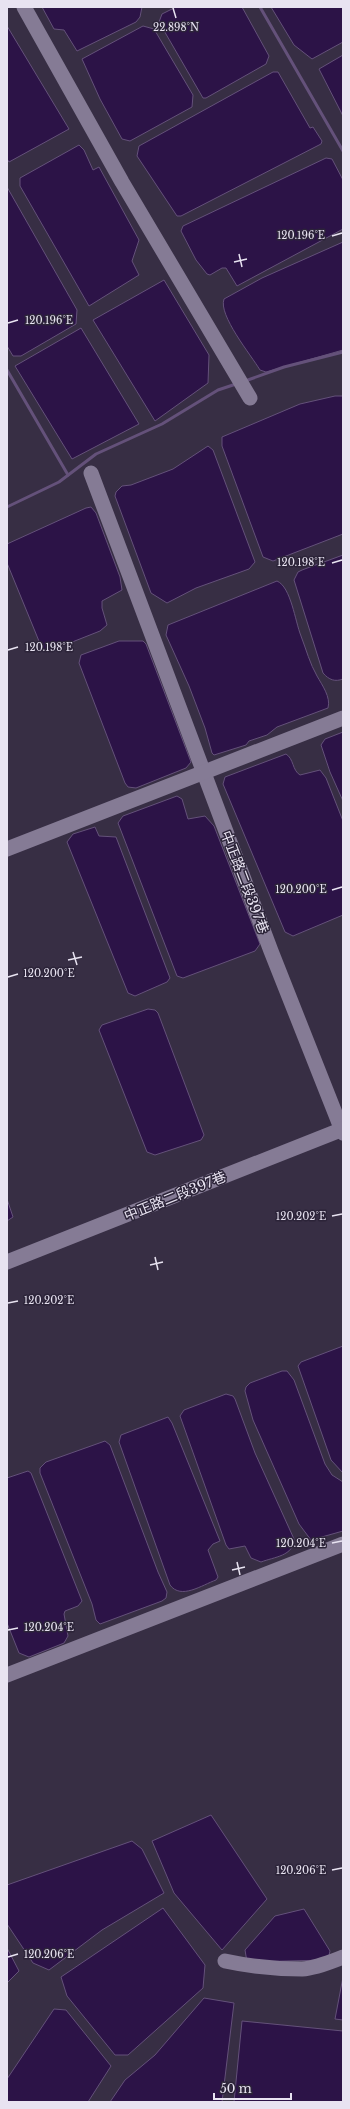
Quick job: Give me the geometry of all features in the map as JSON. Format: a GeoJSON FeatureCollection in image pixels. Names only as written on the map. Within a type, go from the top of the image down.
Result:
{"type":"FeatureCollection","features":[{"type":"Feature","properties":{"kind":"street"},"geometry":{"type":"LineString","coordinates":[[24,7],[122,182],[250,398]]}},
{"type":"Feature","properties":{"kind":"street","name":"中正路二段397巷"},"geometry":{"type":"LineString","coordinates":[[7,1262],[343,1131],[271,951],[91,473]]}},
{"type":"Feature","properties":{"kind":"street"},"geometry":{"type":"LineString","coordinates":[[7,849],[343,718]]}},
{"type":"Feature","properties":{"kind":"street"},"geometry":{"type":"LineString","coordinates":[[7,1675],[343,1544]]}},
{"type":"Feature","properties":{"kind":"street"},"geometry":{"type":"LineString","coordinates":[[225,1960],[238,1964],[302,1969],[325,1964],[343,1957]]}},
{"type":"Feature","properties":{"kind":"shaded area"},"geometry":{"type":"Polygon","coordinates":[[[42,7],[142,7],[140,17],[136,22],[77,51],[64,30],[54,29],[42,7]]]}},
{"type":"Feature","properties":{"kind":"shaded area"},"geometry":{"type":"Polygon","coordinates":[[[176,7],[242,7],[269,56],[266,64],[206,98],[203,98],[159,22],[162,14],[176,7]]]}},
{"type":"Feature","properties":{"kind":"shaded area"},"geometry":{"type":"Polygon","coordinates":[[[271,7],[343,7],[343,42],[312,59],[294,45],[271,7]]]}},
{"type":"Feature","properties":{"kind":"shaded area"},"geometry":{"type":"Polygon","coordinates":[[[7,26],[69,129],[9,162],[7,159],[7,26]]]}},
{"type":"Feature","properties":{"kind":"shaded area"},"geometry":{"type":"Polygon","coordinates":[[[143,26],[154,29],[193,95],[192,107],[130,141],[122,139],[100,99],[82,59],[143,26]]]}},
{"type":"Feature","properties":{"kind":"shaded area"},"geometry":{"type":"Polygon","coordinates":[[[343,55],[343,116],[319,69],[343,55]]]}},
{"type":"Feature","properties":{"kind":"shaded area"},"geometry":{"type":"Polygon","coordinates":[[[273,72],[278,72],[310,128],[313,127],[322,141],[321,144],[181,216],[177,216],[137,156],[139,146],[273,72]]]}},
{"type":"Feature","properties":{"kind":"shaded area"},"geometry":{"type":"Polygon","coordinates":[[[79,145],[84,150],[93,170],[99,167],[139,240],[132,261],[139,275],[89,306],[20,186],[20,178],[79,145]]]}},
{"type":"Feature","properties":{"kind":"shaded area"},"geometry":{"type":"Polygon","coordinates":[[[326,158],[332,159],[343,180],[343,229],[237,286],[226,268],[222,268],[210,275],[207,274],[196,260],[181,231],[183,226],[326,158]]]}},
{"type":"Feature","properties":{"kind":"shaded area"},"geometry":{"type":"Polygon","coordinates":[[[7,187],[77,310],[76,324],[21,356],[13,356],[7,346],[7,187]]]}},
{"type":"Feature","properties":{"kind":"shaded area"},"geometry":{"type":"Polygon","coordinates":[[[343,242],[343,350],[266,372],[260,370],[230,325],[223,306],[224,299],[262,278],[343,242]]]}},
{"type":"Feature","properties":{"kind":"shaded area"},"geometry":{"type":"Polygon","coordinates":[[[164,280],[209,355],[208,383],[155,421],[93,320],[164,280]]]}},
{"type":"Feature","properties":{"kind":"shaded area"},"geometry":{"type":"Polygon","coordinates":[[[81,328],[139,424],[72,459],[15,366],[81,328]]]}},
{"type":"Feature","properties":{"kind":"shaded area"},"geometry":{"type":"Polygon","coordinates":[[[335,396],[343,396],[343,534],[273,561],[263,557],[222,446],[222,437],[300,404],[335,396]]]}},
{"type":"Feature","properties":{"kind":"shaded area"},"geometry":{"type":"Polygon","coordinates":[[[208,446],[213,450],[255,562],[249,569],[196,588],[167,603],[151,593],[115,496],[116,492],[122,486],[131,485],[173,469],[208,446]]]}},
{"type":"Feature","properties":{"kind":"shaded area"},"geometry":{"type":"Polygon","coordinates":[[[91,507],[96,513],[120,577],[122,590],[102,601],[102,608],[107,625],[100,631],[47,652],[41,646],[7,563],[7,544],[91,507]]]}},
{"type":"Feature","properties":{"kind":"shaded area"},"geometry":{"type":"Polygon","coordinates":[[[343,555],[343,679],[335,680],[330,679],[323,673],[294,580],[298,572],[343,555]]]}},
{"type":"Feature","properties":{"kind":"shaded area"},"geometry":{"type":"Polygon","coordinates":[[[277,581],[282,584],[289,597],[310,661],[327,695],[329,704],[328,708],[277,727],[267,735],[249,741],[246,745],[214,755],[189,686],[166,635],[168,625],[277,581]]]}},
{"type":"Feature","properties":{"kind":"shaded area"},"geometry":{"type":"Polygon","coordinates":[[[119,641],[143,641],[146,644],[191,762],[186,768],[136,788],[128,787],[125,783],[79,663],[81,655],[119,641]]]}},
{"type":"Feature","properties":{"kind":"shaded area"},"geometry":{"type":"Polygon","coordinates":[[[343,732],[343,801],[330,772],[321,745],[325,739],[343,732]]]}},
{"type":"Feature","properties":{"kind":"shaded area"},"geometry":{"type":"Polygon","coordinates":[[[286,754],[289,756],[297,773],[300,775],[320,770],[326,778],[343,821],[343,915],[293,936],[285,932],[223,784],[225,777],[286,754]]]}},
{"type":"Feature","properties":{"kind":"shaded area"},"geometry":{"type":"Polygon","coordinates":[[[177,796],[182,799],[188,819],[205,816],[214,826],[260,944],[255,951],[183,978],[177,976],[118,823],[123,816],[177,796]]]}},
{"type":"Feature","properties":{"kind":"shaded area"},"geometry":{"type":"Polygon","coordinates":[[[95,827],[99,836],[116,837],[170,978],[167,982],[135,996],[128,993],[67,842],[73,834],[95,827]]]}},
{"type":"Feature","properties":{"kind":"shaded area"},"geometry":{"type":"Polygon","coordinates":[[[148,1009],[155,1010],[158,1013],[204,1135],[201,1140],[155,1155],[147,1152],[99,1030],[102,1025],[148,1009]]]}},
{"type":"Feature","properties":{"kind":"shaded area"},"geometry":{"type":"Polygon","coordinates":[[[7,1199],[13,1217],[7,1221],[7,1199]]]}},
{"type":"Feature","properties":{"kind":"shaded area"},"geometry":{"type":"Polygon","coordinates":[[[343,1346],[343,1473],[331,1460],[298,1366],[301,1362],[343,1346]]]}},
{"type":"Feature","properties":{"kind":"shaded area"},"geometry":{"type":"Polygon","coordinates":[[[282,1371],[287,1371],[294,1380],[325,1464],[332,1475],[343,1482],[343,1531],[311,1540],[299,1524],[253,1420],[245,1391],[246,1387],[250,1383],[282,1371]]]}},
{"type":"Feature","properties":{"kind":"shaded area"},"geometry":{"type":"Polygon","coordinates":[[[226,1394],[233,1396],[235,1399],[255,1453],[294,1539],[291,1549],[287,1552],[261,1562],[251,1558],[245,1546],[229,1549],[226,1545],[180,1416],[184,1410],[226,1394]]]}},
{"type":"Feature","properties":{"kind":"shaded area"},"geometry":{"type":"Polygon","coordinates":[[[168,1417],[172,1423],[220,1541],[213,1544],[208,1550],[218,1577],[216,1580],[198,1588],[186,1591],[180,1591],[170,1585],[119,1442],[121,1435],[168,1417]]]}},
{"type":"Feature","properties":{"kind":"shaded area"},"geometry":{"type":"Polygon","coordinates":[[[105,1441],[110,1445],[167,1592],[166,1598],[162,1601],[100,1624],[96,1620],[92,1604],[40,1473],[40,1468],[46,1462],[105,1441]]]}},
{"type":"Feature","properties":{"kind":"shaded area"},"geometry":{"type":"Polygon","coordinates":[[[28,1471],[31,1473],[82,1601],[78,1606],[65,1611],[64,1614],[68,1636],[64,1643],[29,1657],[19,1653],[7,1623],[7,1478],[28,1471]]]}},
{"type":"Feature","properties":{"kind":"shaded area"},"geometry":{"type":"Polygon","coordinates":[[[211,1815],[267,1899],[222,1950],[174,1893],[152,1841],[211,1815]]]}},
{"type":"Feature","properties":{"kind":"shaded area"},"geometry":{"type":"Polygon","coordinates":[[[132,1841],[142,1849],[164,1893],[102,1930],[49,1970],[33,1963],[7,1924],[7,1885],[132,1841]]]}},
{"type":"Feature","properties":{"kind":"shaded area"},"geometry":{"type":"Polygon","coordinates":[[[163,1908],[205,1965],[203,1988],[128,2055],[115,2055],[67,1996],[61,1977],[163,1908]]]}},
{"type":"Feature","properties":{"kind":"shaded area"},"geometry":{"type":"Polygon","coordinates":[[[304,1909],[330,1951],[328,1960],[247,1962],[245,1950],[275,1916],[304,1909]]]}},
{"type":"Feature","properties":{"kind":"shaded area"},"geometry":{"type":"Polygon","coordinates":[[[7,1948],[19,1971],[7,1983],[7,1948]]]}},
{"type":"Feature","properties":{"kind":"shaded area"},"geometry":{"type":"Polygon","coordinates":[[[343,1977],[343,2020],[335,2019],[343,1977]]]}},
{"type":"Feature","properties":{"kind":"shaded area"},"geometry":{"type":"Polygon","coordinates":[[[204,1998],[234,2003],[222,2102],[110,2102],[125,2080],[155,2055],[204,1998]]]}},
{"type":"Feature","properties":{"kind":"shaded area"},"geometry":{"type":"Polygon","coordinates":[[[54,2009],[66,2010],[111,2066],[88,2102],[7,2102],[7,2079],[54,2009]]]}},
{"type":"Feature","properties":{"kind":"shaded area"},"geometry":{"type":"Polygon","coordinates":[[[242,2021],[343,2031],[343,2102],[234,2102],[242,2021]]]}},
{"type":"Feature","properties":{"kind":"waterway"},"geometry":{"type":"LineString","coordinates":[[260,7],[343,151]]}},
{"type":"Feature","properties":{"kind":"waterway"},"geometry":{"type":"LineString","coordinates":[[245,381],[284,367],[343,352]]}},
{"type":"Feature","properties":{"kind":"waterway"},"geometry":{"type":"LineString","coordinates":[[7,370],[68,475]]}},
{"type":"Feature","properties":{"kind":"waterway"},"geometry":{"type":"LineString","coordinates":[[7,507],[59,482],[96,454],[162,424],[218,390],[236,384]]}}]}
